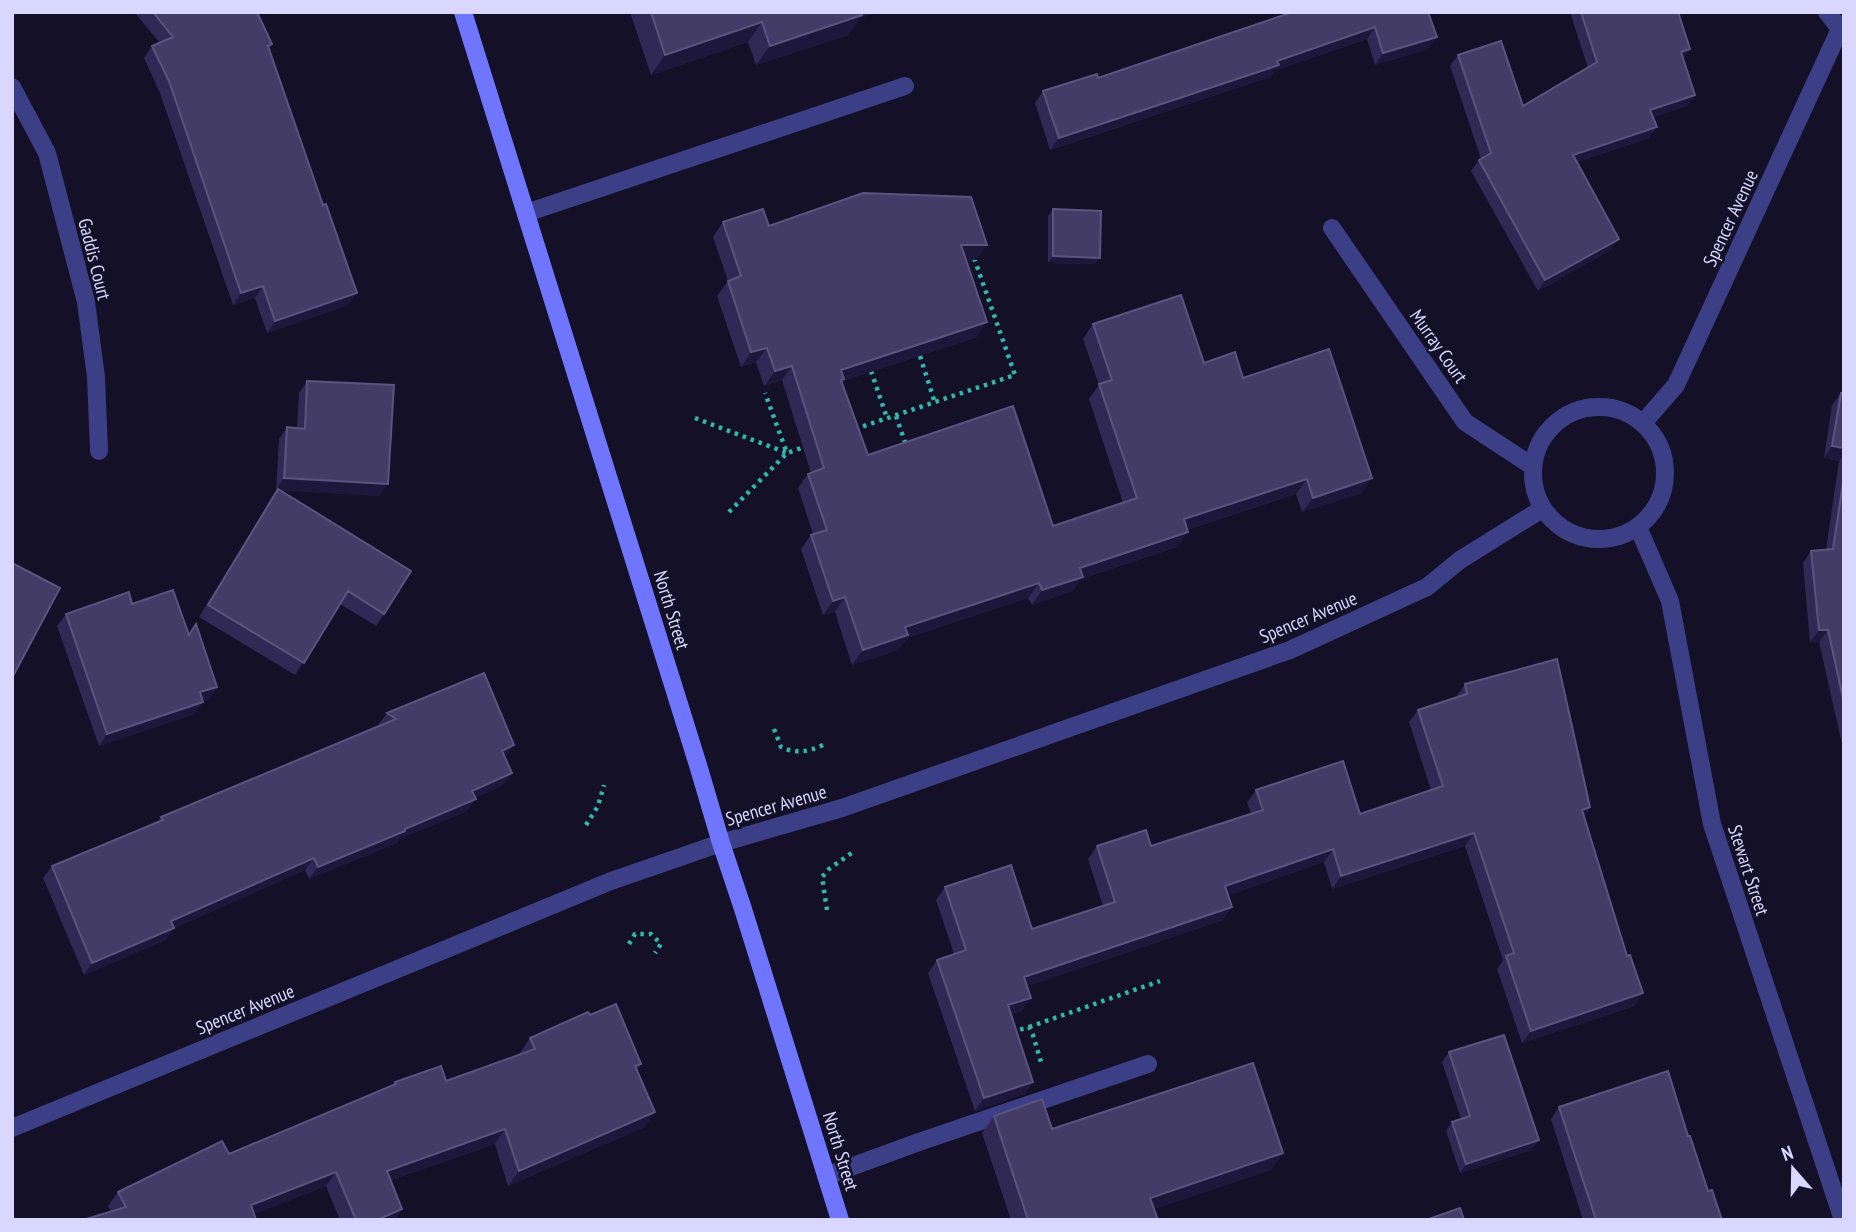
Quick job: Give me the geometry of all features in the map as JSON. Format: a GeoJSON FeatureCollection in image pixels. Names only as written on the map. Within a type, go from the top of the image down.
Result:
{"type":"FeatureCollection","features":[{"type":"Feature","properties":{"kind":"main road","name":"North Street"},"geometry":{"type":"LineString","coordinates":[[463,12],[840,1220]]}},
{"type":"Feature","properties":{"kind":"street"},"geometry":{"type":"LineString","coordinates":[[1827,12],[1842,26]]}},
{"type":"Feature","properties":{"kind":"street","name":"Spencer Avenue"},"geometry":{"type":"LineString","coordinates":[[1643,423],[1676,385],[1842,26]]}},
{"type":"Feature","properties":{"kind":"street"},"geometry":{"type":"LineString","coordinates":[[526,213],[905,86]]}},
{"type":"Feature","properties":{"kind":"street","name":"Gaddis Court"},"geometry":{"type":"LineString","coordinates":[[12,87],[47,153],[86,302],[96,377],[99,452]]}},
{"type":"Feature","properties":{"kind":"street","name":"Murray Court"},"geometry":{"type":"LineString","coordinates":[[1332,228],[1465,422],[1532,466]]}},
{"type":"Feature","properties":{"kind":"street"},"geometry":{"type":"LineString","coordinates":[[1605,407],[1626,412],[1643,423],[1656,438],[1663,456],[1665,476],[1661,495],[1652,513],[1638,527],[1619,536],[1597,540],[1576,536],[1557,525],[1542,509],[1533,488],[1532,466],[1537,447],[1548,428],[1565,416],[1584,408],[1605,407]]}},
{"type":"Feature","properties":{"kind":"street","name":"Spencer Avenue"},"geometry":{"type":"LineString","coordinates":[[12,1128],[611,880],[721,843],[842,808],[1290,650],[1427,587],[1460,560],[1542,509]]}},
{"type":"Feature","properties":{"kind":"street","name":"Stewart Street"},"geometry":{"type":"LineString","coordinates":[[1638,527],[1670,601],[1712,824],[1843,1220]]}},
{"type":"Feature","properties":{"kind":"street"},"geometry":{"type":"LineString","coordinates":[[827,1176],[1148,1064]]}},
{"type":"Feature","properties":{"kind":"path"},"geometry":{"type":"LineString","coordinates":[[844,433],[1015,376],[971,247]]}},
{"type":"Feature","properties":{"kind":"path"},"geometry":{"type":"LineString","coordinates":[[919,356],[935,402]]}},
{"type":"Feature","properties":{"kind":"path"},"geometry":{"type":"LineString","coordinates":[[871,371],[887,418]]}},
{"type":"Feature","properties":{"kind":"path"},"geometry":{"type":"LineString","coordinates":[[765,393],[787,453]]}},
{"type":"Feature","properties":{"kind":"path"},"geometry":{"type":"LineString","coordinates":[[896,416],[909,453]]}},
{"type":"Feature","properties":{"kind":"path"},"geometry":{"type":"LineString","coordinates":[[695,418],[787,453]]}},
{"type":"Feature","properties":{"kind":"path"},"geometry":{"type":"LineString","coordinates":[[729,512],[787,453],[810,445]]}},
{"type":"Feature","properties":{"kind":"path"},"geometry":{"type":"LineString","coordinates":[[774,729],[780,747],[789,751],[808,752],[823,745]]}},
{"type":"Feature","properties":{"kind":"path"},"geometry":{"type":"LineString","coordinates":[[586,825],[598,806],[604,785]]}},
{"type":"Feature","properties":{"kind":"path"},"geometry":{"type":"LineString","coordinates":[[827,910],[822,877],[828,869],[853,852]]}},
{"type":"Feature","properties":{"kind":"path"},"geometry":{"type":"LineString","coordinates":[[629,944],[635,934],[651,934],[661,944],[655,953]]}},
{"type":"Feature","properties":{"kind":"path"},"geometry":{"type":"LineString","coordinates":[[1004,1034],[1160,981]]}},
{"type":"Feature","properties":{"kind":"path"},"geometry":{"type":"LineString","coordinates":[[1029,1027],[1033,1035]]}},
{"type":"Feature","properties":{"kind":"building"},"geometry":{"type":"Polygon","coordinates":[[[153,12],[257,12],[272,44],[268,46],[323,205],[326,204],[357,293],[275,321],[263,286],[241,293],[169,81],[152,46],[173,37],[153,12]]]}},
{"type":"Feature","properties":{"kind":"building"},"geometry":{"type":"Polygon","coordinates":[[[651,12],[861,12],[862,15],[770,46],[762,22],[665,55],[651,12]]]}},
{"type":"Feature","properties":{"kind":"building"},"geometry":{"type":"Polygon","coordinates":[[[1293,12],[1428,12],[1437,37],[1383,53],[1375,27],[1277,61],[1279,65],[1059,138],[1043,91],[1097,74],[1098,78],[1293,12]]]}},
{"type":"Feature","properties":{"kind":"building"},"geometry":{"type":"Polygon","coordinates":[[[1581,12],[1678,12],[1690,49],[1681,52],[1695,95],[1650,110],[1657,127],[1573,155],[1619,239],[1545,280],[1479,160],[1491,153],[1458,55],[1501,41],[1523,106],[1597,62],[1581,12]]]}},
{"type":"Feature","properties":{"kind":"building"},"geometry":{"type":"Polygon","coordinates":[[[863,193],[971,197],[987,245],[961,245],[987,322],[841,370],[844,379],[841,380],[868,455],[1013,406],[1053,526],[1137,498],[1099,384],[1112,380],[1093,324],[1181,295],[1204,363],[1235,352],[1243,378],[1329,349],[1372,478],[1313,498],[1307,479],[1184,519],[1188,532],[1080,568],[1083,577],[1042,590],[1039,583],[905,627],[908,635],[863,650],[845,597],[833,601],[811,535],[827,530],[808,474],[824,468],[792,366],[775,371],[767,348],[751,352],[728,281],[741,276],[723,222],[763,209],[769,226],[863,193]]]}},
{"type":"Feature","properties":{"kind":"building"},"geometry":{"type":"Polygon","coordinates":[[[1053,209],[1101,211],[1100,258],[1053,256],[1053,209]]]}},
{"type":"Feature","properties":{"kind":"building"},"geometry":{"type":"Polygon","coordinates":[[[307,381],[394,385],[388,484],[284,478],[287,427],[305,429],[307,381]]]}},
{"type":"Feature","properties":{"kind":"building"},"geometry":{"type":"Polygon","coordinates":[[[1841,393],[1844,393],[1844,448],[1832,446],[1841,393]]]}},
{"type":"Feature","properties":{"kind":"building"},"geometry":{"type":"Polygon","coordinates":[[[1844,476],[1844,703],[1828,630],[1819,630],[1811,551],[1833,549],[1844,476]]]}},
{"type":"Feature","properties":{"kind":"building"},"geometry":{"type":"Polygon","coordinates":[[[278,489],[411,571],[384,614],[348,591],[304,663],[208,605],[278,489]]]}},
{"type":"Feature","properties":{"kind":"building"},"geometry":{"type":"Polygon","coordinates":[[[12,563],[60,588],[12,678],[12,563]]]}},
{"type":"Feature","properties":{"kind":"building"},"geometry":{"type":"Polygon","coordinates":[[[173,590],[189,635],[196,624],[217,687],[200,692],[203,702],[107,734],[66,614],[129,592],[132,604],[173,590]]]}},
{"type":"Feature","properties":{"kind":"building"},"geometry":{"type":"Polygon","coordinates":[[[1557,659],[1590,807],[1582,810],[1627,956],[1630,955],[1643,993],[1531,1031],[1506,956],[1514,953],[1474,833],[1341,876],[1333,849],[1225,886],[1232,907],[1024,977],[1031,998],[1008,1005],[1033,1082],[984,1098],[937,960],[966,950],[945,887],[1011,865],[1032,929],[1115,902],[1097,846],[1146,830],[1151,846],[1263,810],[1256,790],[1343,761],[1360,814],[1443,786],[1418,710],[1467,694],[1465,684],[1557,659]]]}},
{"type":"Feature","properties":{"kind":"building"},"geometry":{"type":"Polygon","coordinates":[[[484,673],[514,745],[502,751],[512,773],[472,791],[476,799],[318,867],[314,858],[171,921],[174,928],[92,963],[52,866],[163,820],[161,817],[396,719],[387,713],[484,673]]]}},
{"type":"Feature","properties":{"kind":"building"},"geometry":{"type":"Polygon","coordinates":[[[616,1004],[641,1064],[635,1066],[655,1112],[519,1171],[505,1129],[387,1171],[402,1209],[377,1220],[356,1220],[336,1172],[251,1205],[256,1220],[83,1220],[126,1207],[118,1192],[222,1141],[229,1154],[396,1084],[395,1082],[441,1066],[446,1081],[535,1049],[530,1038],[588,1012],[590,1015],[616,1004]]]}},
{"type":"Feature","properties":{"kind":"building"},"geometry":{"type":"Polygon","coordinates":[[[1504,1035],[1539,1140],[1466,1164],[1452,1122],[1470,1116],[1449,1052],[1504,1035]]]}},
{"type":"Feature","properties":{"kind":"building"},"geometry":{"type":"Polygon","coordinates":[[[1253,1063],[1283,1153],[1150,1198],[1158,1220],[1028,1220],[994,1116],[1042,1099],[1052,1129],[1253,1063]]]}},
{"type":"Feature","properties":{"kind":"building"},"geometry":{"type":"Polygon","coordinates":[[[1668,1071],[1688,1136],[1722,1220],[1596,1220],[1559,1107],[1668,1071]]]}},
{"type":"Feature","properties":{"kind":"building"},"geometry":{"type":"Polygon","coordinates":[[[1460,1208],[1464,1220],[1426,1220],[1460,1208]]]}}]}
